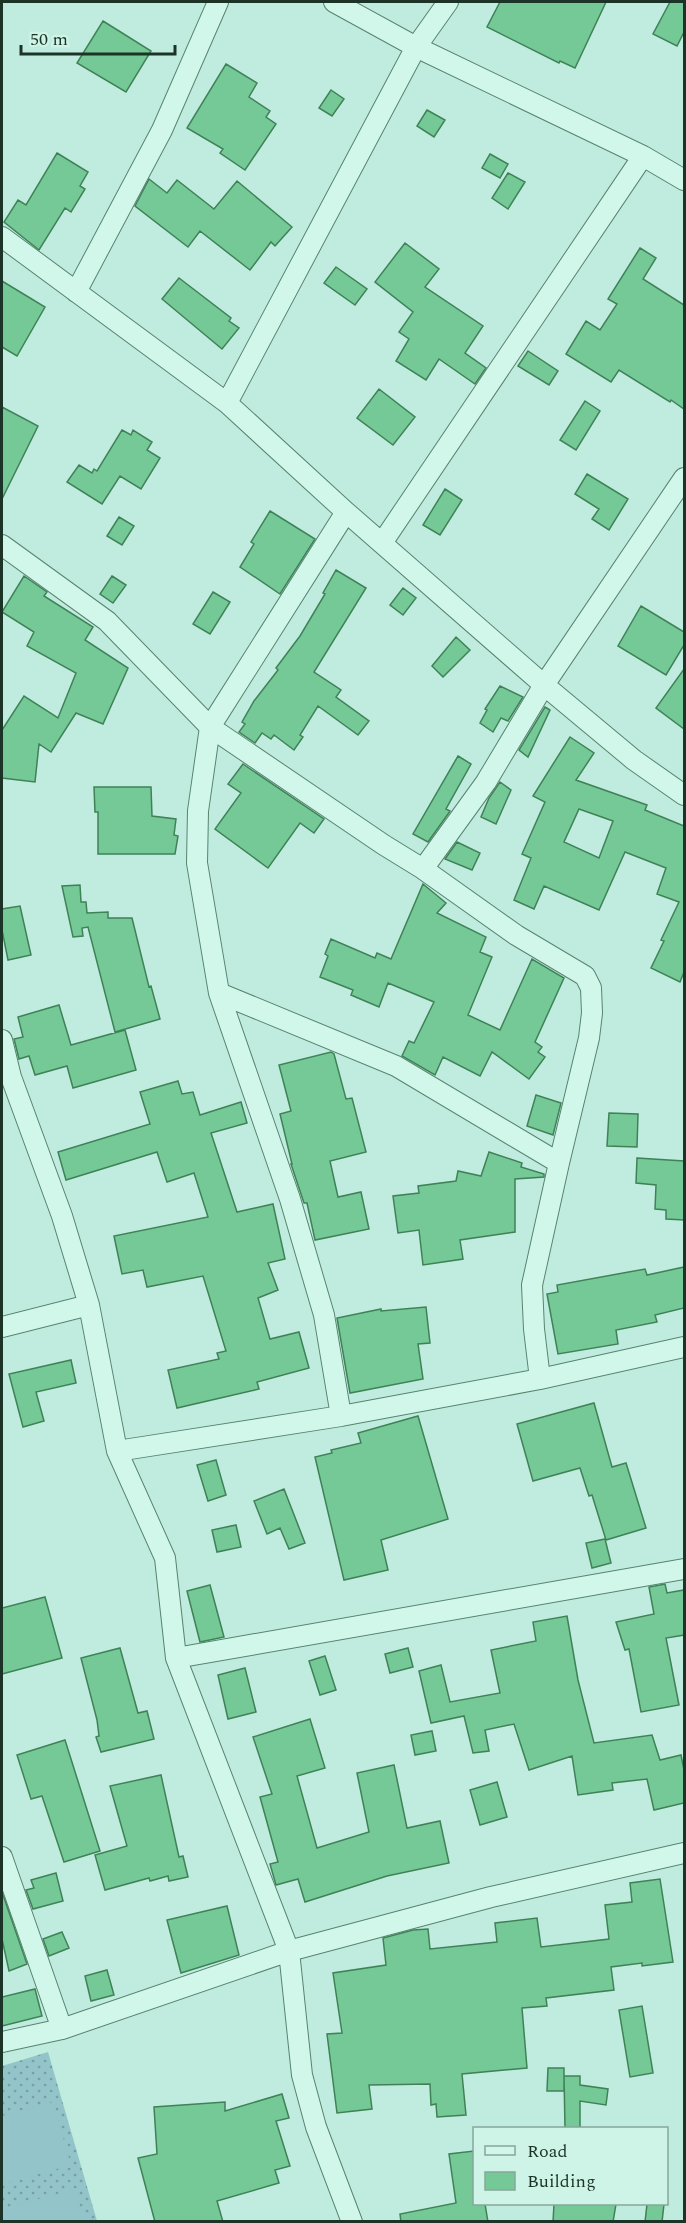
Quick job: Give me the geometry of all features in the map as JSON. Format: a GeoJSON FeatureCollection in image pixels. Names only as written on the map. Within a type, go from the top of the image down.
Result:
{"type":"FeatureCollection","features":[{"type":"Feature","properties":{"kind":"street"},"geometry":{"type":"LineString","coordinates":[[76,292],[162,130],[218,2]]}},
{"type":"Feature","properties":{"kind":"street"},"geometry":{"type":"LineString","coordinates":[[334,2],[416,47],[643,156],[684,180]]}},
{"type":"Feature","properties":{"kind":"street"},"geometry":{"type":"LineString","coordinates":[[227,403],[416,47],[448,2]]}},
{"type":"Feature","properties":{"kind":"street"},"geometry":{"type":"LineString","coordinates":[[382,543],[643,156]]}},
{"type":"Feature","properties":{"kind":"street"},"geometry":{"type":"LineString","coordinates":[[2,237],[227,403],[346,512],[544,685],[634,760],[684,795]]}},
{"type":"Feature","properties":{"kind":"street"},"geometry":{"type":"LineString","coordinates":[[423,869],[486,782],[544,685],[684,478]]}},
{"type":"Feature","properties":{"kind":"street"},"geometry":{"type":"LineString","coordinates":[[341,1416],[324,1315],[290,1199],[219,993],[197,863],[198,811],[210,727],[346,512]]}},
{"type":"Feature","properties":{"kind":"street"},"geometry":{"type":"LineString","coordinates":[[2,545],[107,621],[210,727],[423,869],[516,935],[585,976],[591,988],[592,1013],[589,1038],[532,1285],[540,1379]]}},
{"type":"Feature","properties":{"kind":"street"},"geometry":{"type":"LineString","coordinates":[[219,993],[396,1066],[559,1163]]}},
{"type":"Feature","properties":{"kind":"street"},"geometry":{"type":"LineString","coordinates":[[2,1040],[6,1078],[62,1216],[89,1305],[117,1451],[165,1558],[176,1658],[289,1951],[302,2075],[316,2127],[352,2222]]}},
{"type":"Feature","properties":{"kind":"street"},"geometry":{"type":"LineString","coordinates":[[2,1327],[89,1305]]}},
{"type":"Feature","properties":{"kind":"street"},"geometry":{"type":"LineString","coordinates":[[117,1451],[341,1416],[540,1379],[684,1347]]}},
{"type":"Feature","properties":{"kind":"street"},"geometry":{"type":"LineString","coordinates":[[176,1658],[684,1569]]}},
{"type":"Feature","properties":{"kind":"street"},"geometry":{"type":"LineString","coordinates":[[2,2042],[62,2029],[289,1951],[491,1897],[684,1853]]}},
{"type":"Feature","properties":{"kind":"street"},"geometry":{"type":"LineString","coordinates":[[2,1857],[62,2029]]}},
{"type":"Feature","properties":{"kind":"shaded area"},"geometry":{"type":"Polygon","coordinates":[[[48,2052],[97,2221],[2,2222],[2,2066],[48,2052]]]}},
{"type":"Feature","properties":{"kind":"shaded area"},"geometry":{"type":"Polygon","coordinates":[[[53,2102],[71,2165],[2,2184],[2,2116],[53,2102]]]}},
{"type":"Feature","properties":{"kind":"shaded area"},"geometry":{"type":"Polygon","coordinates":[[[75,2189],[84,2221],[2,2221],[2,2209],[75,2189]]]}},
{"type":"Feature","properties":{"kind":"building"},"geometry":{"type":"Polygon","coordinates":[[[500,2],[606,2],[575,68],[560,61],[559,63],[487,27],[500,2]]]}},
{"type":"Feature","properties":{"kind":"building"},"geometry":{"type":"Polygon","coordinates":[[[670,2],[684,2],[684,32],[677,46],[653,34],[670,2]]]}},
{"type":"Feature","properties":{"kind":"building"},"geometry":{"type":"Polygon","coordinates":[[[103,21],[151,51],[126,92],[77,63],[103,21]]]}},
{"type":"Feature","properties":{"kind":"building"},"geometry":{"type":"Polygon","coordinates":[[[226,64],[257,83],[249,97],[270,111],[266,117],[276,124],[245,170],[220,153],[223,149],[187,128],[226,64]]]}},
{"type":"Feature","properties":{"kind":"building"},"geometry":{"type":"Polygon","coordinates":[[[331,90],[344,99],[332,116],[319,108],[331,90]]]}},
{"type":"Feature","properties":{"kind":"building"},"geometry":{"type":"Polygon","coordinates":[[[427,110],[445,120],[434,137],[417,126],[427,110]]]}},
{"type":"Feature","properties":{"kind":"building"},"geometry":{"type":"Polygon","coordinates":[[[57,153],[88,172],[80,186],[85,189],[71,212],[65,208],[39,250],[4,222],[18,200],[26,205],[57,153]]]}},
{"type":"Feature","properties":{"kind":"building"},"geometry":{"type":"Polygon","coordinates":[[[490,154],[508,164],[500,178],[482,168],[490,154]]]}},
{"type":"Feature","properties":{"kind":"building"},"geometry":{"type":"Polygon","coordinates":[[[508,173],[525,182],[508,209],[492,198],[508,173]]]}},
{"type":"Feature","properties":{"kind":"building"},"geometry":{"type":"Polygon","coordinates":[[[149,179],[167,193],[177,180],[214,209],[237,181],[292,227],[275,246],[271,242],[250,270],[200,231],[188,247],[135,206],[149,179]]]}},
{"type":"Feature","properties":{"kind":"building"},"geometry":{"type":"Polygon","coordinates":[[[405,243],[439,269],[425,287],[483,326],[465,353],[486,368],[475,384],[439,359],[426,380],[396,361],[409,339],[399,332],[413,312],[375,282],[405,243]]]}},
{"type":"Feature","properties":{"kind":"building"},"geometry":{"type":"Polygon","coordinates":[[[640,248],[656,258],[643,279],[684,305],[684,409],[619,370],[611,382],[566,354],[586,321],[600,330],[617,304],[608,299],[640,248]]]}},
{"type":"Feature","properties":{"kind":"building"},"geometry":{"type":"Polygon","coordinates":[[[336,267],[367,289],[355,305],[324,283],[336,267]]]}},
{"type":"Feature","properties":{"kind":"building"},"geometry":{"type":"Polygon","coordinates":[[[179,278],[231,318],[229,321],[239,328],[222,349],[162,299],[179,278]]]}},
{"type":"Feature","properties":{"kind":"building"},"geometry":{"type":"Polygon","coordinates":[[[2,281],[45,307],[17,356],[2,347],[2,281]]]}},
{"type":"Feature","properties":{"kind":"building"},"geometry":{"type":"Polygon","coordinates":[[[528,351],[558,371],[549,385],[518,366],[528,351]]]}},
{"type":"Feature","properties":{"kind":"building"},"geometry":{"type":"Polygon","coordinates":[[[379,389],[415,417],[393,445],[357,418],[379,389]]]}},
{"type":"Feature","properties":{"kind":"building"},"geometry":{"type":"Polygon","coordinates":[[[585,401],[600,411],[576,450],[560,440],[585,401]]]}},
{"type":"Feature","properties":{"kind":"building"},"geometry":{"type":"Polygon","coordinates":[[[2,407],[38,426],[2,499],[2,407]]]}},
{"type":"Feature","properties":{"kind":"building"},"geometry":{"type":"Polygon","coordinates":[[[122,430],[131,435],[133,430],[152,442],[147,450],[160,458],[141,489],[120,476],[102,504],[67,482],[79,465],[92,473],[94,469],[97,471],[122,430]]]}},
{"type":"Feature","properties":{"kind":"building"},"geometry":{"type":"Polygon","coordinates":[[[587,474],[628,499],[609,530],[592,519],[599,509],[575,494],[587,474]]]}},
{"type":"Feature","properties":{"kind":"building"},"geometry":{"type":"Polygon","coordinates":[[[445,489],[462,500],[440,535],[423,525],[445,489]]]}},
{"type":"Feature","properties":{"kind":"building"},"geometry":{"type":"Polygon","coordinates":[[[270,511],[315,539],[280,594],[240,567],[254,544],[251,542],[270,511]]]}},
{"type":"Feature","properties":{"kind":"building"},"geometry":{"type":"Polygon","coordinates":[[[119,517],[134,526],[122,545],[107,536],[119,517]]]}},
{"type":"Feature","properties":{"kind":"building"},"geometry":{"type":"Polygon","coordinates":[[[336,570],[366,588],[314,672],[341,690],[336,697],[369,721],[358,735],[318,706],[300,735],[303,737],[294,750],[274,735],[271,739],[262,733],[255,743],[239,732],[245,724],[242,722],[254,701],[278,670],[276,668],[300,636],[325,594],[323,593],[336,570]]]}},
{"type":"Feature","properties":{"kind":"building"},"geometry":{"type":"Polygon","coordinates":[[[24,576],[47,592],[44,596],[93,627],[85,640],[128,668],[103,724],[76,713],[51,752],[39,744],[35,782],[2,778],[2,730],[24,696],[58,718],[76,673],[27,646],[34,632],[2,612],[24,576]]]}},
{"type":"Feature","properties":{"kind":"building"},"geometry":{"type":"Polygon","coordinates":[[[112,576],[126,585],[113,603],[100,594],[112,576]]]}},
{"type":"Feature","properties":{"kind":"building"},"geometry":{"type":"Polygon","coordinates":[[[403,588],[416,598],[403,615],[390,605],[403,588]]]}},
{"type":"Feature","properties":{"kind":"building"},"geometry":{"type":"Polygon","coordinates":[[[213,592],[230,602],[210,634],[193,624],[213,592]]]}},
{"type":"Feature","properties":{"kind":"building"},"geometry":{"type":"Polygon","coordinates":[[[641,606],[684,632],[684,645],[666,675],[618,646],[641,606]]]}},
{"type":"Feature","properties":{"kind":"building"},"geometry":{"type":"Polygon","coordinates":[[[456,637],[470,650],[443,677],[432,666],[456,637]]]}},
{"type":"Feature","properties":{"kind":"building"},"geometry":{"type":"Polygon","coordinates":[[[684,669],[684,729],[656,708],[684,669]]]}},
{"type":"Feature","properties":{"kind":"building"},"geometry":{"type":"Polygon","coordinates":[[[500,686],[523,697],[508,721],[501,718],[493,732],[480,723],[487,710],[485,709],[500,686]]]}},
{"type":"Feature","properties":{"kind":"building"},"geometry":{"type":"Polygon","coordinates":[[[545,707],[550,710],[528,757],[519,750],[545,707]]]}},
{"type":"Feature","properties":{"kind":"building"},"geometry":{"type":"Polygon","coordinates":[[[570,737],[594,753],[576,780],[647,805],[645,810],[684,826],[684,972],[680,982],[651,968],[679,902],[657,894],[666,868],[625,852],[599,910],[544,886],[534,909],[514,900],[531,858],[522,854],[545,802],[533,796],[570,737]],[[579,809],[564,842],[599,858],[613,821],[579,809]]]}},
{"type":"Feature","properties":{"kind":"building"},"geometry":{"type":"Polygon","coordinates":[[[458,756],[471,764],[446,809],[450,811],[428,842],[413,834],[458,756]]]}},
{"type":"Feature","properties":{"kind":"building"},"geometry":{"type":"Polygon","coordinates":[[[243,764],[324,819],[314,833],[300,823],[268,868],[215,829],[241,793],[228,784],[243,764]]]}},
{"type":"Feature","properties":{"kind":"building"},"geometry":{"type":"Polygon","coordinates":[[[500,782],[511,790],[496,824],[481,817],[489,798],[500,782]]]}},
{"type":"Feature","properties":{"kind":"building"},"geometry":{"type":"Polygon","coordinates":[[[94,787],[151,787],[152,816],[176,819],[174,835],[178,836],[175,854],[98,854],[98,812],[95,812],[94,787]]]}},
{"type":"Feature","properties":{"kind":"building"},"geometry":{"type":"Polygon","coordinates":[[[457,842],[480,853],[472,870],[445,859],[457,842]]]}},
{"type":"Feature","properties":{"kind":"building"},"geometry":{"type":"Polygon","coordinates":[[[423,884],[446,903],[437,913],[486,937],[480,952],[492,957],[468,1015],[500,1030],[532,959],[564,978],[535,1042],[542,1047],[538,1052],[545,1057],[529,1079],[492,1052],[480,1076],[443,1057],[435,1075],[402,1056],[409,1041],[414,1043],[434,1002],[388,983],[379,1007],[351,995],[353,990],[320,977],[328,956],[325,954],[331,939],[375,958],[377,953],[391,959],[423,884]]]}},
{"type":"Feature","properties":{"kind":"building"},"geometry":{"type":"Polygon","coordinates":[[[80,885],[81,902],[86,902],[87,913],[108,912],[108,918],[132,918],[149,987],[151,986],[160,1019],[115,1032],[88,927],[82,928],[83,936],[73,937],[62,886],[80,885]]]}},
{"type":"Feature","properties":{"kind":"building"},"geometry":{"type":"Polygon","coordinates":[[[20,906],[31,955],[8,960],[2,930],[2,909],[20,906]]]}},
{"type":"Feature","properties":{"kind":"building"},"geometry":{"type":"Polygon","coordinates":[[[59,1005],[71,1045],[125,1030],[136,1070],[73,1088],[67,1066],[35,1075],[29,1056],[19,1059],[14,1039],[23,1037],[18,1017],[59,1005]]]}},
{"type":"Feature","properties":{"kind":"building"},"geometry":{"type":"Polygon","coordinates":[[[331,1052],[334,1054],[346,1099],[352,1098],[366,1152],[330,1161],[338,1197],[361,1192],[369,1229],[315,1240],[307,1203],[304,1203],[291,1164],[280,1114],[291,1111],[279,1065],[331,1052]]]}},
{"type":"Feature","properties":{"kind":"building"},"geometry":{"type":"Polygon","coordinates":[[[178,1081],[182,1094],[193,1092],[200,1115],[241,1102],[247,1123],[211,1133],[237,1212],[273,1204],[285,1259],[268,1263],[278,1290],[258,1298],[270,1339],[299,1332],[309,1368],[257,1382],[259,1389],[177,1408],[168,1370],[219,1359],[217,1353],[226,1351],[203,1276],[147,1287],[143,1270],[122,1274],[114,1236],[208,1217],[194,1173],[167,1182],[157,1152],[66,1180],[58,1152],[150,1124],[140,1092],[178,1081]]]}},
{"type":"Feature","properties":{"kind":"building"},"geometry":{"type":"Polygon","coordinates":[[[536,1095],[561,1103],[553,1135],[527,1126],[536,1095]]]}},
{"type":"Feature","properties":{"kind":"building"},"geometry":{"type":"Polygon","coordinates":[[[609,1113],[638,1114],[637,1147],[607,1146],[609,1113]]]}},
{"type":"Feature","properties":{"kind":"building"},"geometry":{"type":"Polygon","coordinates":[[[489,1152],[522,1163],[521,1167],[544,1174],[544,1177],[515,1179],[515,1232],[460,1240],[463,1259],[423,1265],[419,1230],[398,1233],[393,1196],[419,1193],[418,1186],[456,1181],[458,1171],[481,1176],[489,1152]]]}},
{"type":"Feature","properties":{"kind":"building"},"geometry":{"type":"Polygon","coordinates":[[[637,1158],[684,1161],[684,1220],[666,1219],[666,1210],[655,1209],[656,1185],[636,1183],[637,1158]]]}},
{"type":"Feature","properties":{"kind":"building"},"geometry":{"type":"Polygon","coordinates":[[[684,1267],[684,1308],[655,1315],[657,1322],[616,1330],[618,1344],[558,1354],[547,1294],[558,1292],[557,1285],[645,1269],[647,1275],[684,1267]]]}},
{"type":"Feature","properties":{"kind":"building"},"geometry":{"type":"Polygon","coordinates":[[[426,1307],[430,1343],[418,1344],[423,1379],[350,1393],[337,1318],[381,1309],[381,1311],[426,1307]]]}},
{"type":"Feature","properties":{"kind":"building"},"geometry":{"type":"Polygon","coordinates":[[[71,1360],[76,1383],[36,1392],[44,1421],[23,1427],[9,1374],[71,1360]]]}},
{"type":"Feature","properties":{"kind":"building"},"geometry":{"type":"Polygon","coordinates":[[[594,1403],[612,1467],[626,1463],[646,1528],[606,1540],[592,1495],[589,1496],[580,1468],[533,1481],[517,1424],[594,1403]]]}},
{"type":"Feature","properties":{"kind":"building"},"geometry":{"type":"Polygon","coordinates":[[[418,1416],[448,1519],[381,1540],[388,1570],[344,1580],[315,1457],[332,1453],[331,1450],[361,1443],[358,1433],[418,1416]]]}},
{"type":"Feature","properties":{"kind":"building"},"geometry":{"type":"Polygon","coordinates":[[[216,1460],[226,1495],[208,1501],[197,1465],[216,1460]]]}},
{"type":"Feature","properties":{"kind":"building"},"geometry":{"type":"Polygon","coordinates":[[[284,1489],[305,1543],[289,1549],[280,1528],[267,1534],[254,1501],[284,1489]]]}},
{"type":"Feature","properties":{"kind":"building"},"geometry":{"type":"Polygon","coordinates":[[[236,1525],[241,1547],[217,1552],[212,1530],[236,1525]]]}},
{"type":"Feature","properties":{"kind":"building"},"geometry":{"type":"Polygon","coordinates":[[[605,1539],[611,1563],[592,1568],[586,1543],[605,1539]]]}},
{"type":"Feature","properties":{"kind":"building"},"geometry":{"type":"Polygon","coordinates":[[[665,1584],[667,1593],[684,1590],[684,1635],[666,1638],[679,1705],[641,1712],[629,1649],[625,1650],[616,1622],[654,1614],[649,1587],[665,1584]]]}},
{"type":"Feature","properties":{"kind":"building"},"geometry":{"type":"Polygon","coordinates":[[[210,1585],[224,1637],[200,1642],[187,1591],[210,1585]]]}},
{"type":"Feature","properties":{"kind":"building"},"geometry":{"type":"Polygon","coordinates":[[[45,1597],[62,1658],[2,1674],[2,1608],[45,1597]]]}},
{"type":"Feature","properties":{"kind":"building"},"geometry":{"type":"Polygon","coordinates":[[[567,1616],[578,1680],[594,1743],[652,1735],[660,1760],[681,1755],[684,1770],[684,1803],[654,1810],[647,1779],[612,1783],[613,1790],[578,1795],[572,1756],[529,1770],[514,1724],[485,1730],[489,1751],[473,1753],[464,1716],[431,1723],[419,1671],[441,1665],[450,1702],[500,1693],[491,1650],[536,1641],[533,1622],[567,1616]]]}},
{"type":"Feature","properties":{"kind":"building"},"geometry":{"type":"Polygon","coordinates":[[[120,1648],[138,1713],[147,1711],[154,1739],[101,1752],[96,1737],[99,1736],[97,1720],[81,1658],[120,1648]]]}},
{"type":"Feature","properties":{"kind":"building"},"geometry":{"type":"Polygon","coordinates":[[[408,1648],[413,1667],[390,1673],[385,1654],[408,1648]]]}},
{"type":"Feature","properties":{"kind":"building"},"geometry":{"type":"Polygon","coordinates":[[[325,1656],[336,1690],[320,1695],[309,1661],[325,1656]]]}},
{"type":"Feature","properties":{"kind":"building"},"geometry":{"type":"Polygon","coordinates":[[[245,1668],[256,1712],[228,1719],[218,1675],[245,1668]]]}},
{"type":"Feature","properties":{"kind":"building"},"geometry":{"type":"Polygon","coordinates":[[[310,1719],[325,1768],[297,1776],[317,1848],[369,1832],[357,1773],[394,1765],[407,1828],[440,1821],[449,1863],[387,1876],[305,1902],[298,1879],[276,1885],[270,1864],[278,1862],[260,1797],[272,1794],[253,1737],[310,1719]]]}},
{"type":"Feature","properties":{"kind":"building"},"geometry":{"type":"Polygon","coordinates":[[[432,1731],[436,1751],[415,1755],[411,1735],[432,1731]]]}},
{"type":"Feature","properties":{"kind":"building"},"geometry":{"type":"Polygon","coordinates":[[[65,1740],[100,1851],[64,1862],[42,1796],[31,1799],[17,1755],[65,1740]]]}},
{"type":"Feature","properties":{"kind":"building"},"geometry":{"type":"Polygon","coordinates":[[[161,1775],[179,1857],[183,1856],[188,1877],[169,1881],[168,1876],[150,1881],[149,1878],[105,1890],[95,1855],[127,1846],[110,1786],[161,1775]]]}},
{"type":"Feature","properties":{"kind":"building"},"geometry":{"type":"Polygon","coordinates":[[[497,1782],[507,1817],[480,1825],[470,1790],[497,1782]]]}},
{"type":"Feature","properties":{"kind":"building"},"geometry":{"type":"Polygon","coordinates":[[[56,1873],[63,1901],[33,1909],[26,1890],[34,1888],[31,1880],[56,1873]]]}},
{"type":"Feature","properties":{"kind":"building"},"geometry":{"type":"Polygon","coordinates":[[[660,1879],[673,1962],[611,1967],[614,1990],[546,1998],[547,2006],[522,2008],[527,2068],[462,2074],[466,2115],[437,2117],[436,2104],[431,2105],[430,2084],[369,2085],[372,2109],[337,2113],[327,2034],[342,2033],[333,1973],[386,1965],[383,1938],[413,1930],[428,1929],[430,1949],[497,1942],[495,1923],[537,1918],[541,1947],[609,1939],[605,1905],[632,1902],[630,1883],[660,1879]]]}},
{"type":"Feature","properties":{"kind":"building"},"geometry":{"type":"Polygon","coordinates":[[[2,1892],[27,1964],[9,1971],[2,1939],[2,1892]]]}},
{"type":"Feature","properties":{"kind":"building"},"geometry":{"type":"Polygon","coordinates":[[[227,1906],[239,1955],[181,1973],[167,1920],[227,1906]]]}},
{"type":"Feature","properties":{"kind":"building"},"geometry":{"type":"Polygon","coordinates":[[[62,1932],[69,1948],[49,1956],[43,1939],[62,1932]]]}},
{"type":"Feature","properties":{"kind":"building"},"geometry":{"type":"Polygon","coordinates":[[[107,1970],[114,1995],[91,2001],[85,1976],[107,1970]]]}},
{"type":"Feature","properties":{"kind":"building"},"geometry":{"type":"Polygon","coordinates":[[[35,1989],[42,2016],[2,2026],[2,1997],[35,1989]]]}},
{"type":"Feature","properties":{"kind":"building"},"geometry":{"type":"Polygon","coordinates":[[[642,2006],[653,2073],[630,2077],[619,2010],[642,2006]]]}},
{"type":"Feature","properties":{"kind":"building"},"geometry":{"type":"Polygon","coordinates":[[[548,2068],[564,2068],[564,2091],[547,2091],[548,2068]]]}},
{"type":"Feature","properties":{"kind":"building"},"geometry":{"type":"Polygon","coordinates":[[[564,2076],[580,2076],[580,2085],[608,2089],[606,2105],[580,2101],[580,2127],[565,2127],[564,2076]]]}},
{"type":"Feature","properties":{"kind":"building"},"geometry":{"type":"Polygon","coordinates":[[[282,2094],[289,2118],[276,2121],[290,2166],[275,2170],[279,2183],[217,2201],[223,2222],[155,2222],[138,2158],[157,2154],[154,2107],[225,2102],[225,2111],[282,2094]]]}},
{"type":"Feature","properties":{"kind":"building"},"geometry":{"type":"Polygon","coordinates":[[[473,2151],[473,2205],[485,2205],[488,2222],[401,2222],[400,2214],[456,2203],[449,2154],[473,2151]]]}},
{"type":"Feature","properties":{"kind":"building"},"geometry":{"type":"Polygon","coordinates":[[[554,2205],[616,2205],[613,2222],[553,2222],[554,2205]]]}},
{"type":"Feature","properties":{"kind":"building"},"geometry":{"type":"Polygon","coordinates":[[[647,2205],[664,2205],[662,2222],[645,2222],[647,2205]]]}}]}
